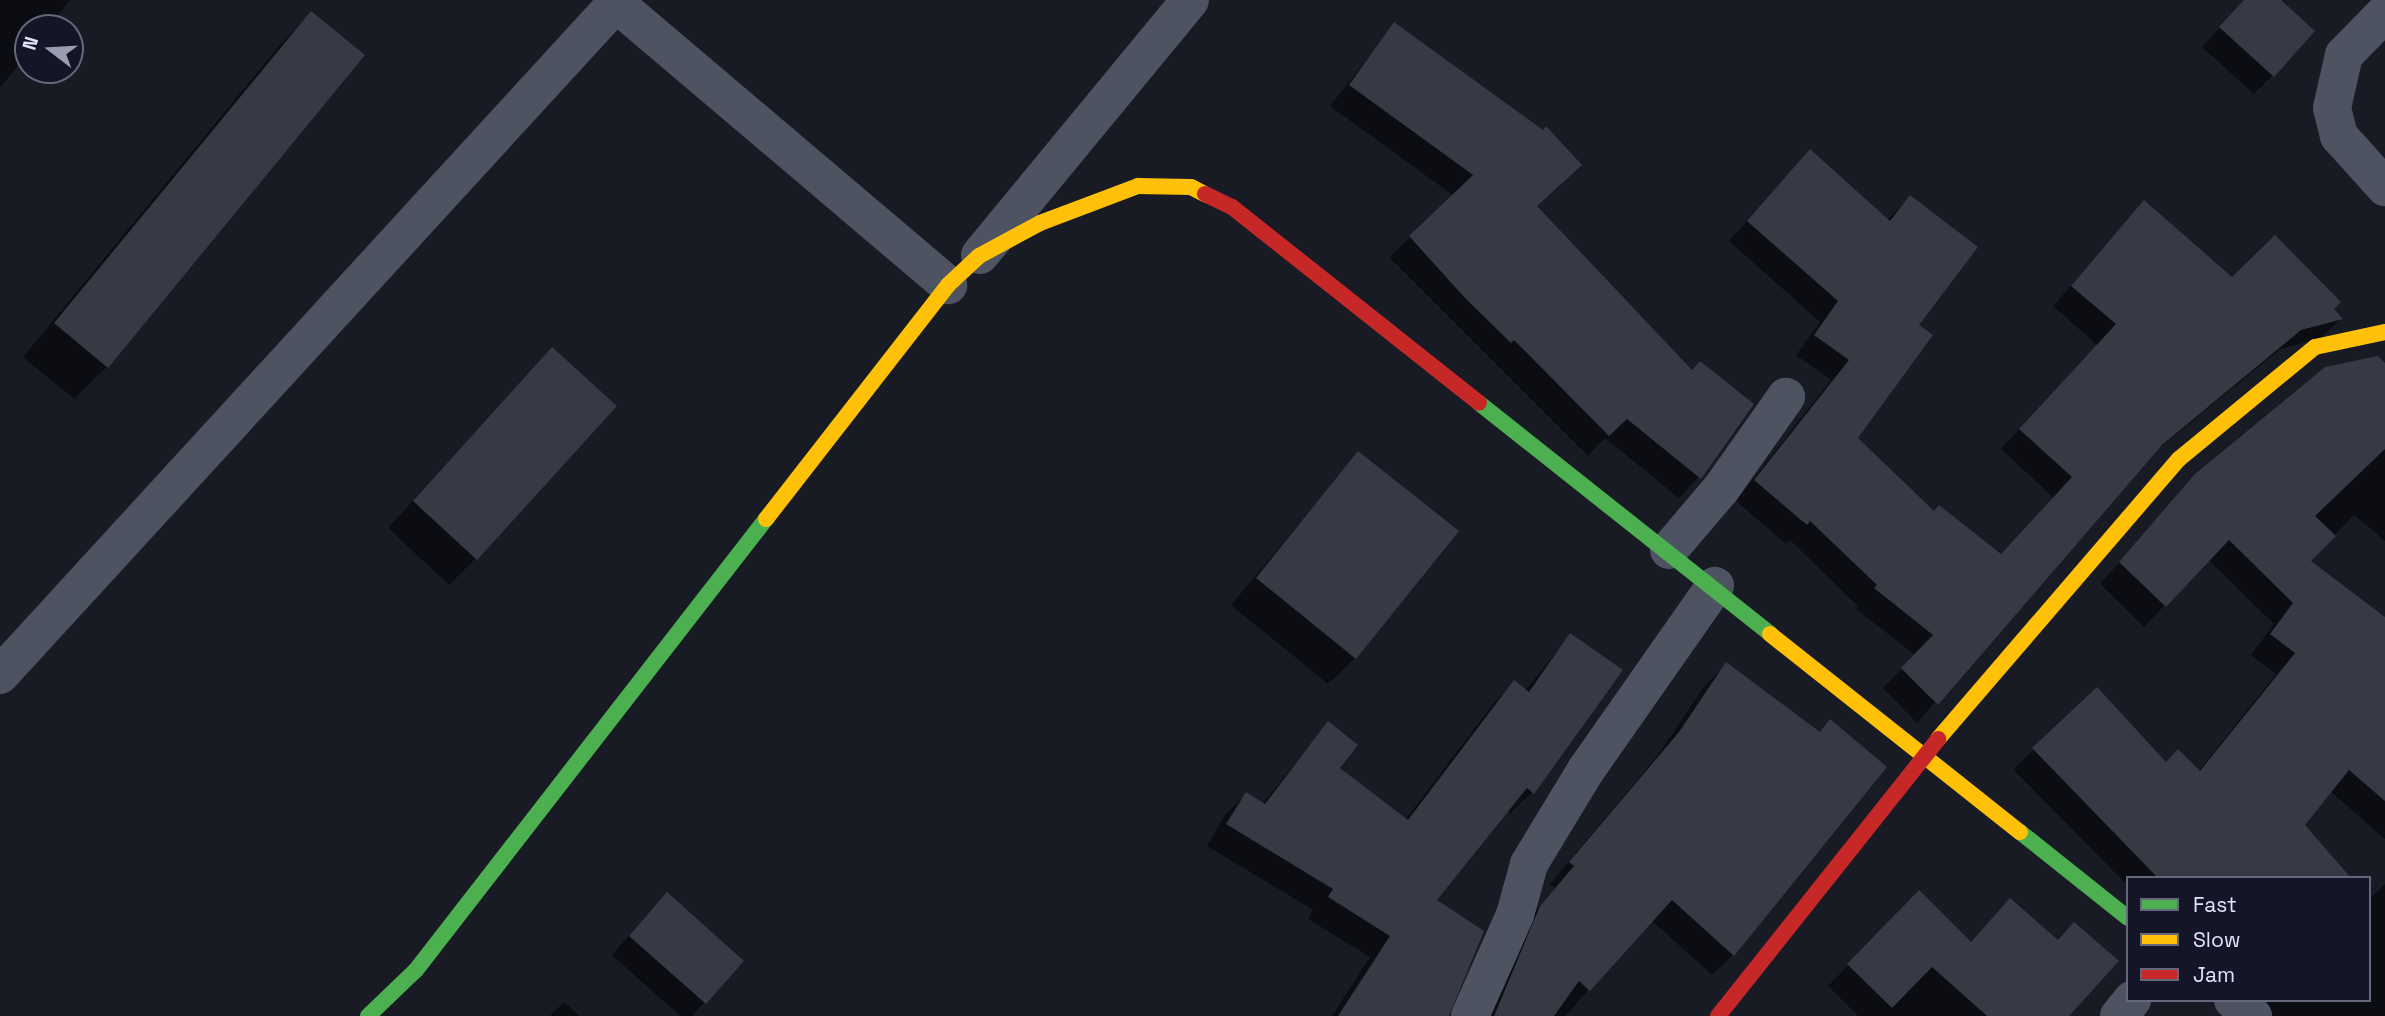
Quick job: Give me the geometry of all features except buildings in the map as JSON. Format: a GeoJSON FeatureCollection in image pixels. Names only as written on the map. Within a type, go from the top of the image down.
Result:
{"type":"FeatureCollection","features":[{"type":"Feature","properties":{"kind":"street"},"geometry":{"type":"LineString","coordinates":[[368,1016],[416,970],[948,285],[979,256],[1190,0]]}},
{"type":"Feature","properties":{"kind":"street"},"geometry":{"type":"LineString","coordinates":[[0,676],[616,1],[948,285]]}},
{"type":"Feature","properties":{"kind":"street"},"geometry":{"type":"LineString","coordinates":[[2385,13],[2344,55],[2332,108],[2339,136],[2385,187]]}},
{"type":"Feature","properties":{"kind":"street"},"geometry":{"type":"LineString","coordinates":[[979,256],[1040,223],[1138,186],[1191,187],[1232,207],[1715,586],[1923,756],[2126,916]]}},
{"type":"Feature","properties":{"kind":"street"},"geometry":{"type":"LineString","coordinates":[[1718,1016],[1923,756],[2179,459],[2315,347],[2385,332]]}},
{"type":"Feature","properties":{"kind":"street"},"geometry":{"type":"LineString","coordinates":[[1668,550],[1721,489],[1786,397]]}},
{"type":"Feature","properties":{"kind":"street"},"geometry":{"type":"LineString","coordinates":[[1470,1016],[1515,915],[1529,864],[1586,770],[1715,586]]}},
{"type":"Feature","properties":{"kind":"street"},"geometry":{"type":"LineString","coordinates":[[2119,1016],[2130,1002]]}},
{"type":"Feature","properties":{"kind":"street"},"geometry":{"type":"LineString","coordinates":[[2236,1002],[2253,1016]]}},
{"type":"Feature","properties":{"kind":"traffic: fast"},"geometry":{"type":"LineString","coordinates":[[1479,403],[1770,634]]}},
{"type":"Feature","properties":{"kind":"traffic: fast"},"geometry":{"type":"LineString","coordinates":[[368,1016],[416,970],[766,519]]}},
{"type":"Feature","properties":{"kind":"traffic: fast"},"geometry":{"type":"LineString","coordinates":[[2020,832],[2126,916]]}},
{"type":"Feature","properties":{"kind":"traffic: slow"},"geometry":{"type":"LineString","coordinates":[[766,519],[948,285],[979,256],[1040,223],[1138,186],[1191,187],[1205,194]]}},
{"type":"Feature","properties":{"kind":"traffic: slow"},"geometry":{"type":"LineString","coordinates":[[1938,739],[2179,459],[2315,347],[2385,332]]}},
{"type":"Feature","properties":{"kind":"traffic: slow"},"geometry":{"type":"LineString","coordinates":[[1770,634],[2020,832]]}},
{"type":"Feature","properties":{"kind":"traffic: jam"},"geometry":{"type":"LineString","coordinates":[[1205,194],[1232,207],[1479,403]]}},
{"type":"Feature","properties":{"kind":"traffic: jam"},"geometry":{"type":"LineString","coordinates":[[1718,1016],[1938,739]]}}]}
